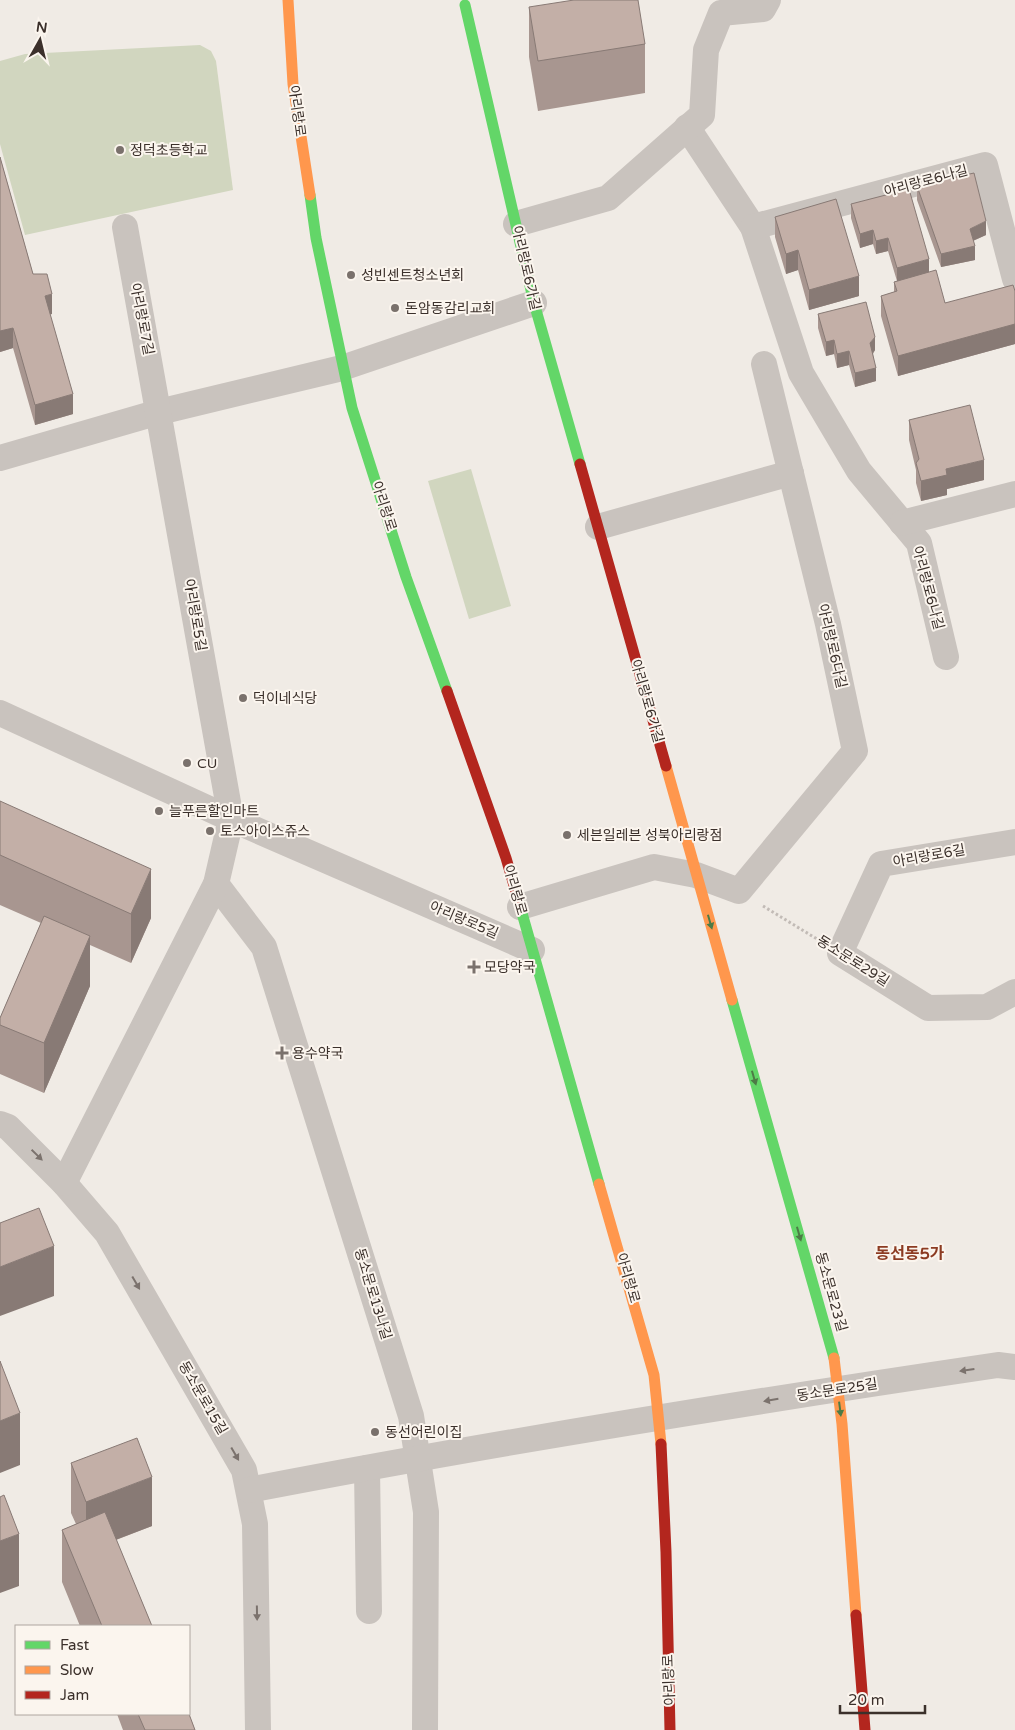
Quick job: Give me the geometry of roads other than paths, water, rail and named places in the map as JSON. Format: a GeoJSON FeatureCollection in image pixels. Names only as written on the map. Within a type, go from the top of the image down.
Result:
{"type":"FeatureCollection","features":[{"type":"Feature","properties":{"kind":"main road","name":"아리랑로"},"geometry":{"type":"LineString","coordinates":[[288,0],[293,84],[316,238],[352,408],[406,577],[506,858],[654,1375],[660,1419],[670,1730]]}},
{"type":"Feature","properties":{"kind":"main road","name":"아리랑로6가길"},"geometry":{"type":"LineString","coordinates":[[465,5],[534,303],[696,875]]}},
{"type":"Feature","properties":{"kind":"main road","name":"동소문로23길"},"geometry":{"type":"LineString","coordinates":[[696,875],[834,1356],[866,1730]]}},
{"type":"Feature","properties":{"kind":"street"},"geometry":{"type":"LineString","coordinates":[[516,224],[608,198],[702,115],[706,50],[721,13],[764,9],[768,0]]}},
{"type":"Feature","properties":{"kind":"street","name":"아리랑로6나길"},"geometry":{"type":"LineString","coordinates":[[687,128],[753,227],[801,373],[859,471],[919,543],[946,657]]}},
{"type":"Feature","properties":{"kind":"street","name":"아리랑로6나길"},"geometry":{"type":"LineString","coordinates":[[753,227],[985,165],[1015,279]]}},
{"type":"Feature","properties":{"kind":"street","name":"아리랑로7길"},"geometry":{"type":"LineString","coordinates":[[125,227],[160,412]]}},
{"type":"Feature","properties":{"kind":"street"},"geometry":{"type":"LineString","coordinates":[[0,458],[160,412],[342,368],[534,303]]}},
{"type":"Feature","properties":{"kind":"street","name":"아리랑로6다길"},"geometry":{"type":"LineString","coordinates":[[696,875],[739,891],[855,751],[828,624],[764,364]]}},
{"type":"Feature","properties":{"kind":"street","name":"아리랑로5길"},"geometry":{"type":"LineString","coordinates":[[160,412],[231,819]]}},
{"type":"Feature","properties":{"kind":"street"},"geometry":{"type":"LineString","coordinates":[[598,527],[791,473]]}},
{"type":"Feature","properties":{"kind":"street"},"geometry":{"type":"LineString","coordinates":[[902,522],[1015,494]]}},
{"type":"Feature","properties":{"kind":"street","name":"아리랑로5길"},"geometry":{"type":"LineString","coordinates":[[0,713],[231,819],[532,950]]}},
{"type":"Feature","properties":{"kind":"street"},"geometry":{"type":"LineString","coordinates":[[64,1183],[216,884],[231,819]]}},
{"type":"Feature","properties":{"kind":"street","name":"아리랑로6길"},"geometry":{"type":"LineString","coordinates":[[840,954],[882,864],[1015,842]]}},
{"type":"Feature","properties":{"kind":"street"},"geometry":{"type":"LineString","coordinates":[[520,907],[654,868],[696,875]]}},
{"type":"Feature","properties":{"kind":"street","name":"동소문로13나길"},"geometry":{"type":"LineString","coordinates":[[216,884],[264,947],[411,1416],[426,1512],[425,1730]]}},
{"type":"Feature","properties":{"kind":"street","name":"동소문로29길"},"geometry":{"type":"LineString","coordinates":[[840,954],[928,1008],[987,1007],[1015,992]]}},
{"type":"Feature","properties":{"kind":"street","name":"동소문로15길"},"geometry":{"type":"LineString","coordinates":[[0,1124],[8,1127],[64,1183],[107,1232],[244,1470],[255,1524],[258,1730]]}},
{"type":"Feature","properties":{"kind":"street","name":"동소문로25길"},"geometry":{"type":"LineString","coordinates":[[660,1419],[838,1389],[998,1366],[1015,1367]]}},
{"type":"Feature","properties":{"kind":"street"},"geometry":{"type":"LineString","coordinates":[[249,1490],[419,1458],[660,1419]]}},
{"type":"Feature","properties":{"kind":"street"},"geometry":{"type":"LineString","coordinates":[[367,1468],[369,1610]]}},
{"type":"Feature","properties":{"kind":"place","name":"정덕초등학교"},"geometry":{"type":"Point","coordinates":[120,150]}},
{"type":"Feature","properties":{"kind":"place","name":"성빈센트청소년회"},"geometry":{"type":"Point","coordinates":[351,275]}},
{"type":"Feature","properties":{"kind":"place","name":"돈암동감리교회"},"geometry":{"type":"Point","coordinates":[395,308]}},
{"type":"Feature","properties":{"kind":"place","name":"덕이네식당"},"geometry":{"type":"Point","coordinates":[243,698]}},
{"type":"Feature","properties":{"kind":"place","name":"CU"},"geometry":{"type":"Point","coordinates":[187,763]}},
{"type":"Feature","properties":{"kind":"place","name":"늘푸른할인마트"},"geometry":{"type":"Point","coordinates":[159,811]}},
{"type":"Feature","properties":{"kind":"place","name":"토스아이스쥬스"},"geometry":{"type":"Point","coordinates":[210,831]}},
{"type":"Feature","properties":{"kind":"place","name":"세븐일레븐 성북아리랑점"},"geometry":{"type":"Point","coordinates":[567,835]}},
{"type":"Feature","properties":{"kind":"place","name":"모당약국"},"geometry":{"type":"Point","coordinates":[474,967]}},
{"type":"Feature","properties":{"kind":"place","name":"용수약국"},"geometry":{"type":"Point","coordinates":[282,1053]}},
{"type":"Feature","properties":{"kind":"place","name":"동선어린이집"},"geometry":{"type":"Point","coordinates":[375,1432]}},
{"type":"Feature","properties":{"kind":"district","name":"동선동5가"},"geometry":{"type":"Point","coordinates":[910,1254]}}]}
